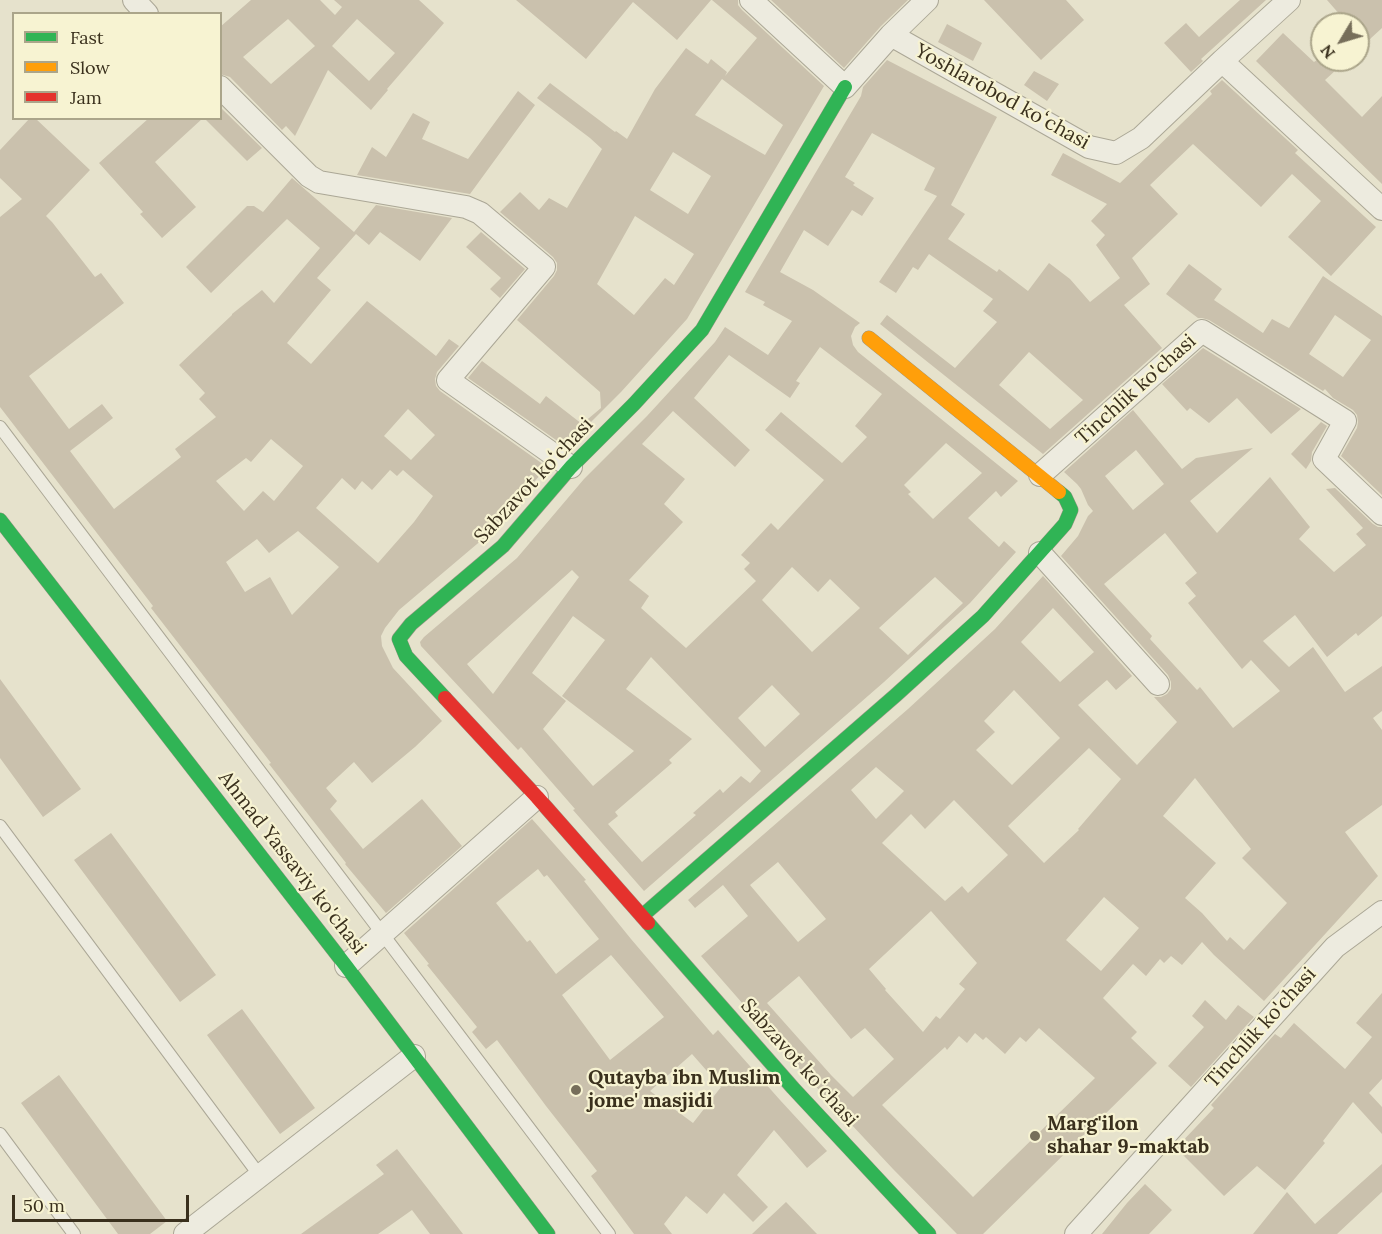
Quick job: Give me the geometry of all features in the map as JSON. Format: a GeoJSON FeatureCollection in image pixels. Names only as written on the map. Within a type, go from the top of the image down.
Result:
{"type":"FeatureCollection","features":[{"type":"Feature","properties":{"kind":"street"},"geometry":{"type":"LineString","coordinates":[[134,0],[145,12]]}},
{"type":"Feature","properties":{"kind":"street"},"geometry":{"type":"LineString","coordinates":[[751,0],[845,87]]}},
{"type":"Feature","properties":{"kind":"street","name":"Yoshlarobod koʻchasi"},"geometry":{"type":"LineString","coordinates":[[845,87],[891,35],[927,0]]}},
{"type":"Feature","properties":{"kind":"street","name":"Yoshlarobod koʻchasi"},"geometry":{"type":"LineString","coordinates":[[891,35],[1089,147],[1116,153],[1141,138],[1289,0]]}},
{"type":"Feature","properties":{"kind":"street"},"geometry":{"type":"LineString","coordinates":[[1222,61],[1382,209]]}},
{"type":"Feature","properties":{"kind":"street","name":"Sabzavot koʻchasi"},"geometry":{"type":"LineString","coordinates":[[845,87],[702,330],[634,404],[571,467],[503,546],[411,624],[399,639],[406,656],[537,797],[794,1088],[929,1234]]}},
{"type":"Feature","properties":{"kind":"street"},"geometry":{"type":"LineString","coordinates":[[222,89],[309,176],[319,182],[466,207],[480,213],[544,267],[448,380],[571,467]]}},
{"type":"Feature","properties":{"kind":"street","name":"Tinchlik ko'chasi"},"geometry":{"type":"LineString","coordinates":[[1040,475],[1202,331],[1345,421],[1324,459],[1382,514]]}},
{"type":"Feature","properties":{"kind":"street"},"geometry":{"type":"LineString","coordinates":[[642,916],[896,695],[983,616],[1065,524],[1071,510],[1065,497],[1040,475],[869,338]]}},
{"type":"Feature","properties":{"kind":"street","name":"Ahmad Yassaviy ko'chasi"},"geometry":{"type":"LineString","coordinates":[[0,520],[346,966],[548,1234]]}},
{"type":"Feature","properties":{"kind":"street"},"geometry":{"type":"LineString","coordinates":[[1040,553],[1158,684]]}},
{"type":"Feature","properties":{"kind":"street"},"geometry":{"type":"LineString","coordinates":[[346,966],[537,797]]}},
{"type":"Feature","properties":{"kind":"street","name":"Tinchlik ko'chasi"},"geometry":{"type":"LineString","coordinates":[[1076,1234],[1335,946],[1382,912]]}},
{"type":"Feature","properties":{"kind":"street"},"geometry":{"type":"LineString","coordinates":[[185,1234],[414,1056]]}},
{"type":"Feature","properties":{"kind":"lane"},"geometry":{"type":"LineString","coordinates":[[0,428],[609,1234]]}},
{"type":"Feature","properties":{"kind":"lane"},"geometry":{"type":"LineString","coordinates":[[0,826],[260,1176]]}},
{"type":"Feature","properties":{"kind":"lane"},"geometry":{"type":"LineString","coordinates":[[0,1134],[74,1234]]}},
{"type":"Feature","properties":{"kind":"building"},"geometry":{"type":"Polygon","coordinates":[[[251,0],[320,0],[335,15],[342,7],[334,0],[419,0],[444,23],[371,110],[328,70],[295,136],[286,126],[282,130],[230,77],[222,75],[222,25],[251,0]],[[288,19],[243,57],[271,84],[315,46],[288,19]],[[357,19],[332,46],[369,81],[395,53],[357,19]]]}},
{"type":"Feature","properties":{"kind":"building"},"geometry":{"type":"Polygon","coordinates":[[[516,0],[711,0],[677,40],[633,2],[586,59],[516,0]]]}},
{"type":"Feature","properties":{"kind":"building"},"geometry":{"type":"Polygon","coordinates":[[[712,0],[738,0],[738,5],[742,10],[824,86],[687,319],[621,392],[566,447],[468,378],[482,361],[540,404],[546,396],[582,424],[601,408],[600,392],[517,320],[554,276],[557,263],[553,257],[500,212],[520,192],[539,210],[549,198],[567,208],[602,149],[537,98],[550,83],[627,139],[655,89],[686,48],[708,64],[711,59],[727,72],[725,76],[757,38],[712,0]],[[722,79],[695,115],[765,155],[783,125],[722,79]],[[673,152],[650,190],[688,214],[711,176],[673,152]],[[635,216],[597,284],[634,315],[665,278],[674,285],[694,254],[635,216]]]}},
{"type":"Feature","properties":{"kind":"building"},"geometry":{"type":"Polygon","coordinates":[[[771,0],[908,0],[881,26],[844,68],[771,0]]]}},
{"type":"Feature","properties":{"kind":"building"},"geometry":{"type":"Polygon","coordinates":[[[984,0],[1066,0],[1084,20],[1041,60],[984,0]]]}},
{"type":"Feature","properties":{"kind":"building"},"geometry":{"type":"Polygon","coordinates":[[[1240,0],[1266,0],[1201,59],[1203,61],[1191,72],[1164,43],[1186,23],[1199,37],[1240,0]]]}},
{"type":"Feature","properties":{"kind":"building"},"geometry":{"type":"Polygon","coordinates":[[[1327,0],[1382,0],[1382,28],[1370,39],[1370,12],[1338,12],[1327,0]]]}},
{"type":"Feature","properties":{"kind":"building"},"geometry":{"type":"Polygon","coordinates":[[[947,24],[982,43],[973,61],[938,42],[947,24]]]}},
{"type":"Feature","properties":{"kind":"building"},"geometry":{"type":"Polygon","coordinates":[[[1283,33],[1310,58],[1310,72],[1334,72],[1325,80],[1362,117],[1382,96],[1382,184],[1256,61],[1283,33]]]}},
{"type":"Feature","properties":{"kind":"building"},"geometry":{"type":"Polygon","coordinates":[[[887,60],[997,117],[951,205],[965,214],[948,239],[997,272],[999,269],[1028,291],[1049,263],[1070,279],[1090,302],[1120,278],[1096,245],[1105,235],[1091,221],[1107,204],[1051,175],[1063,153],[1120,183],[1212,94],[1210,91],[1222,80],[1298,150],[1295,153],[1376,227],[1331,276],[1288,237],[1321,201],[1292,174],[1261,207],[1193,144],[1150,185],[1178,214],[1132,258],[1150,284],[1124,305],[1162,348],[1043,454],[880,324],[887,315],[955,368],[997,322],[983,311],[993,299],[929,254],[918,270],[913,267],[896,293],[879,282],[937,196],[924,190],[935,168],[872,133],[845,177],[874,198],[862,216],[852,210],[828,246],[804,230],[780,272],[813,290],[860,323],[855,327],[851,336],[858,352],[1018,481],[1001,497],[996,491],[968,518],[999,547],[1004,541],[1016,552],[970,603],[884,682],[644,891],[521,747],[518,750],[421,646],[420,642],[517,558],[584,479],[647,416],[715,342],[725,327],[768,355],[792,321],[763,305],[765,302],[745,292],[861,96],[863,87],[887,60]],[[820,347],[796,381],[800,383],[790,398],[729,355],[694,398],[750,450],[735,467],[673,411],[642,444],[685,479],[664,504],[683,522],[629,580],[649,596],[641,608],[686,648],[756,581],[744,569],[750,563],[741,555],[771,523],[778,530],[824,480],[765,430],[781,412],[842,463],[867,437],[855,426],[882,394],[820,347]],[[1029,352],[999,385],[1050,429],[1083,400],[1029,352]],[[946,443],[904,485],[911,492],[908,494],[933,519],[982,473],[946,443]],[[792,567],[762,600],[812,652],[860,608],[830,579],[818,592],[792,567]],[[572,570],[467,664],[493,694],[579,577],[572,570]],[[935,577],[879,628],[908,655],[963,603],[935,577]],[[573,616],[532,673],[566,701],[543,729],[593,786],[634,751],[562,696],[605,640],[573,616]],[[651,657],[626,689],[692,739],[669,760],[672,763],[615,812],[618,816],[608,824],[642,862],[696,815],[693,813],[720,789],[723,793],[741,776],[750,783],[761,771],[651,657]],[[772,685],[738,718],[765,747],[800,714],[772,685]]]}},
{"type":"Feature","properties":{"kind":"building"},"geometry":{"type":"Polygon","coordinates":[[[1034,71],[1059,84],[1047,101],[1024,85],[1034,71]]]}},
{"type":"Feature","properties":{"kind":"building"},"geometry":{"type":"Polygon","coordinates":[[[518,91],[535,105],[470,194],[357,175],[372,147],[386,157],[413,113],[430,122],[422,139],[468,159],[518,91]]]}},
{"type":"Feature","properties":{"kind":"building"},"geometry":{"type":"Polygon","coordinates":[[[222,109],[262,148],[247,161],[206,120],[222,120],[222,109]]]}},
{"type":"Feature","properties":{"kind":"building"},"geometry":{"type":"Polygon","coordinates":[[[28,120],[37,120],[90,170],[46,216],[95,277],[101,273],[124,303],[29,376],[69,429],[102,404],[113,418],[70,451],[114,509],[181,457],[175,449],[216,417],[199,399],[205,393],[179,365],[232,314],[262,290],[274,303],[320,248],[287,219],[211,293],[186,267],[247,206],[254,206],[263,212],[292,178],[354,232],[376,205],[452,218],[420,261],[380,232],[369,245],[356,234],[317,278],[331,290],[287,343],[311,364],[367,301],[436,356],[449,339],[459,346],[437,372],[436,386],[547,467],[490,533],[399,610],[381,636],[382,646],[393,668],[442,721],[372,783],[354,762],[326,788],[337,801],[330,809],[363,849],[422,799],[462,846],[386,913],[345,864],[269,764],[271,763],[151,608],[153,606],[0,407],[0,217],[22,199],[0,178],[0,150],[28,120]],[[408,409],[384,436],[411,460],[435,435],[408,409]],[[271,439],[251,462],[246,458],[216,481],[244,511],[263,491],[274,501],[303,466],[271,439]],[[390,470],[372,490],[362,481],[355,490],[342,478],[316,508],[378,563],[414,522],[433,496],[403,470],[397,476],[390,470]],[[298,531],[269,553],[257,539],[226,562],[245,592],[270,577],[292,615],[339,567],[298,531]]]}},
{"type":"Feature","properties":{"kind":"building"},"geometry":{"type":"Polygon","coordinates":[[[147,120],[201,120],[155,162],[196,207],[162,238],[140,214],[143,212],[99,163],[147,120]]]}},
{"type":"Feature","properties":{"kind":"building"},"geometry":{"type":"Polygon","coordinates":[[[481,232],[525,269],[500,298],[490,289],[501,278],[466,247],[481,232]]]}},
{"type":"Feature","properties":{"kind":"building"},"geometry":{"type":"Polygon","coordinates":[[[1189,264],[1222,289],[1214,300],[1263,333],[1272,319],[1289,328],[1323,276],[1382,316],[1382,495],[1341,456],[1357,428],[1357,415],[1353,410],[1333,398],[1325,389],[1323,391],[1209,320],[1198,318],[1166,294],[1189,264]],[[1335,315],[1309,354],[1343,377],[1371,340],[1335,315]]]}},
{"type":"Feature","properties":{"kind":"building"},"geometry":{"type":"Polygon","coordinates":[[[1203,348],[1301,409],[1271,434],[1237,398],[1209,423],[1190,408],[1187,411],[1162,384],[1203,348]]]}},
{"type":"Feature","properties":{"kind":"building"},"geometry":{"type":"Polygon","coordinates":[[[1133,410],[1182,469],[1196,458],[1253,448],[1190,501],[1217,533],[1270,477],[1310,527],[1299,539],[1334,572],[1366,545],[1356,534],[1363,528],[1326,489],[1335,488],[1373,524],[1382,527],[1382,616],[1358,636],[1356,633],[1327,657],[1295,615],[1263,641],[1289,667],[1313,647],[1345,692],[1382,666],[1382,711],[1373,718],[1382,730],[1382,805],[1345,832],[1378,876],[1264,1001],[1202,942],[1182,965],[1171,956],[1164,963],[1160,959],[1146,976],[1133,964],[1103,998],[1137,1032],[1131,1038],[1157,1063],[983,1234],[957,1234],[806,1076],[701,956],[748,916],[723,885],[695,908],[688,900],[908,709],[995,629],[1043,576],[1132,676],[1116,690],[1107,680],[1078,705],[1137,765],[1177,722],[1154,697],[1161,697],[1171,689],[1168,675],[1061,556],[1078,536],[1093,511],[1081,489],[1064,472],[1133,410]],[[1136,450],[1105,476],[1133,510],[1164,484],[1136,450]],[[1165,533],[1104,584],[1152,636],[1150,639],[1197,690],[1200,687],[1233,728],[1280,691],[1251,660],[1242,669],[1188,603],[1196,596],[1185,583],[1197,573],[1165,533]],[[1053,608],[1021,642],[1060,682],[1094,652],[1053,608]],[[1014,690],[984,721],[995,732],[976,750],[1012,785],[1060,738],[1014,690]],[[1089,748],[1008,826],[1044,863],[1079,830],[1121,779],[1089,748]],[[876,767],[851,790],[876,819],[904,791],[876,767]],[[1195,778],[1163,816],[1216,863],[1185,898],[1227,941],[1230,937],[1244,950],[1287,903],[1242,858],[1251,849],[1195,778]],[[954,800],[925,829],[911,814],[882,843],[945,901],[962,886],[968,893],[1008,855],[954,800]],[[778,862],[750,885],[798,942],[826,919],[778,862]],[[1104,897],[1066,940],[1101,971],[1139,928],[1104,897]],[[931,911],[869,969],[923,1032],[936,1016],[940,1019],[965,989],[959,984],[977,963],[931,911]],[[799,976],[767,1003],[853,1097],[894,1059],[865,1028],[851,1039],[799,976]],[[1039,1028],[1026,1042],[1020,1037],[1005,1054],[986,1037],[983,1040],[975,1033],[967,1043],[959,1036],[947,1050],[945,1047],[882,1105],[973,1197],[1095,1078],[1039,1028]]]}},
{"type":"Feature","properties":{"kind":"building"},"geometry":{"type":"Polygon","coordinates":[[[1321,422],[1327,426],[1312,452],[1311,461],[1306,469],[1291,454],[1321,422]]]}},
{"type":"Feature","properties":{"kind":"building"},"geometry":{"type":"Polygon","coordinates":[[[0,679],[81,789],[43,817],[0,758],[0,679]]]}},
{"type":"Feature","properties":{"kind":"building"},"geometry":{"type":"Polygon","coordinates":[[[532,819],[586,880],[584,881],[631,939],[713,1035],[718,1030],[827,1151],[807,1168],[774,1130],[737,1175],[768,1207],[753,1222],[724,1193],[707,1214],[686,1196],[664,1224],[672,1234],[634,1234],[591,1176],[597,1171],[497,1040],[486,1049],[472,1032],[477,1027],[404,933],[532,819]],[[538,869],[496,903],[527,942],[530,940],[556,974],[599,939],[547,875],[544,877],[538,869]],[[611,955],[562,995],[610,1060],[664,1017],[611,955]],[[692,1054],[650,1091],[693,1123],[721,1087],[692,1054]]]}},
{"type":"Feature","properties":{"kind":"building"},"geometry":{"type":"Polygon","coordinates":[[[111,833],[216,975],[180,1002],[74,860],[111,833]]]}},
{"type":"Feature","properties":{"kind":"building"},"geometry":{"type":"Polygon","coordinates":[[[1382,993],[1382,1079],[1369,1093],[1382,1107],[1382,1134],[1353,1102],[1323,1141],[1325,1143],[1285,1190],[1257,1166],[1224,1196],[1176,1148],[1214,1108],[1211,1105],[1275,1034],[1281,1038],[1294,1023],[1345,1069],[1372,1037],[1356,1023],[1382,993]]]}},
{"type":"Feature","properties":{"kind":"building"},"geometry":{"type":"Polygon","coordinates":[[[1205,1000],[1226,1020],[1238,1005],[1254,1017],[1191,1087],[1168,1066],[1204,1027],[1192,1016],[1205,1000]]]}},
{"type":"Feature","properties":{"kind":"building"},"geometry":{"type":"Polygon","coordinates":[[[242,1009],[315,1108],[280,1134],[207,1035],[242,1009]]]}},
{"type":"Feature","properties":{"kind":"building"},"geometry":{"type":"Polygon","coordinates":[[[59,1075],[167,1221],[150,1234],[118,1234],[21,1103],[59,1075]]]}},
{"type":"Feature","properties":{"kind":"building"},"geometry":{"type":"Polygon","coordinates":[[[397,1149],[463,1234],[430,1234],[412,1210],[378,1234],[301,1234],[384,1174],[376,1165],[397,1149]]]}},
{"type":"Feature","properties":{"kind":"building"},"geometry":{"type":"Polygon","coordinates":[[[1382,1164],[1382,1192],[1337,1234],[1253,1234],[1287,1192],[1315,1224],[1382,1164]]]}},
{"type":"Feature","properties":{"kind":"building"},"geometry":{"type":"Polygon","coordinates":[[[1145,1184],[1172,1210],[1149,1234],[1102,1234],[1127,1203],[1145,1184]]]}},
{"type":"Feature","properties":{"kind":"building"},"geometry":{"type":"Polygon","coordinates":[[[786,1202],[817,1234],[752,1234],[786,1202]]]}},
{"type":"Feature","properties":{"kind":"traffic: fast"},"geometry":{"type":"LineString","coordinates":[[445,698],[406,656],[399,639],[411,624],[503,546],[571,467],[634,404],[702,330],[845,87]]}},
{"type":"Feature","properties":{"kind":"traffic: fast"},"geometry":{"type":"LineString","coordinates":[[642,916],[896,695],[983,616],[1065,524],[1071,510],[1065,497],[1059,492]]}},
{"type":"Feature","properties":{"kind":"traffic: fast"},"geometry":{"type":"LineString","coordinates":[[0,520],[346,966],[548,1234]]}},
{"type":"Feature","properties":{"kind":"traffic: fast"},"geometry":{"type":"LineString","coordinates":[[648,923],[793,1088],[929,1234]]}},
{"type":"Feature","properties":{"kind":"traffic: slow"},"geometry":{"type":"LineString","coordinates":[[869,338],[1059,492]]}},
{"type":"Feature","properties":{"kind":"traffic: jam"},"geometry":{"type":"LineString","coordinates":[[445,698],[537,797],[648,923]]}},
{"type":"Feature","properties":{"kind":"place","name":"Qutayba ibn Muslim jome' masjidi"},"geometry":{"type":"Point","coordinates":[576,1090]}},
{"type":"Feature","properties":{"kind":"place","name":"Marg'ilon shahar 9-maktab"},"geometry":{"type":"Point","coordinates":[1035,1136]}}]}
